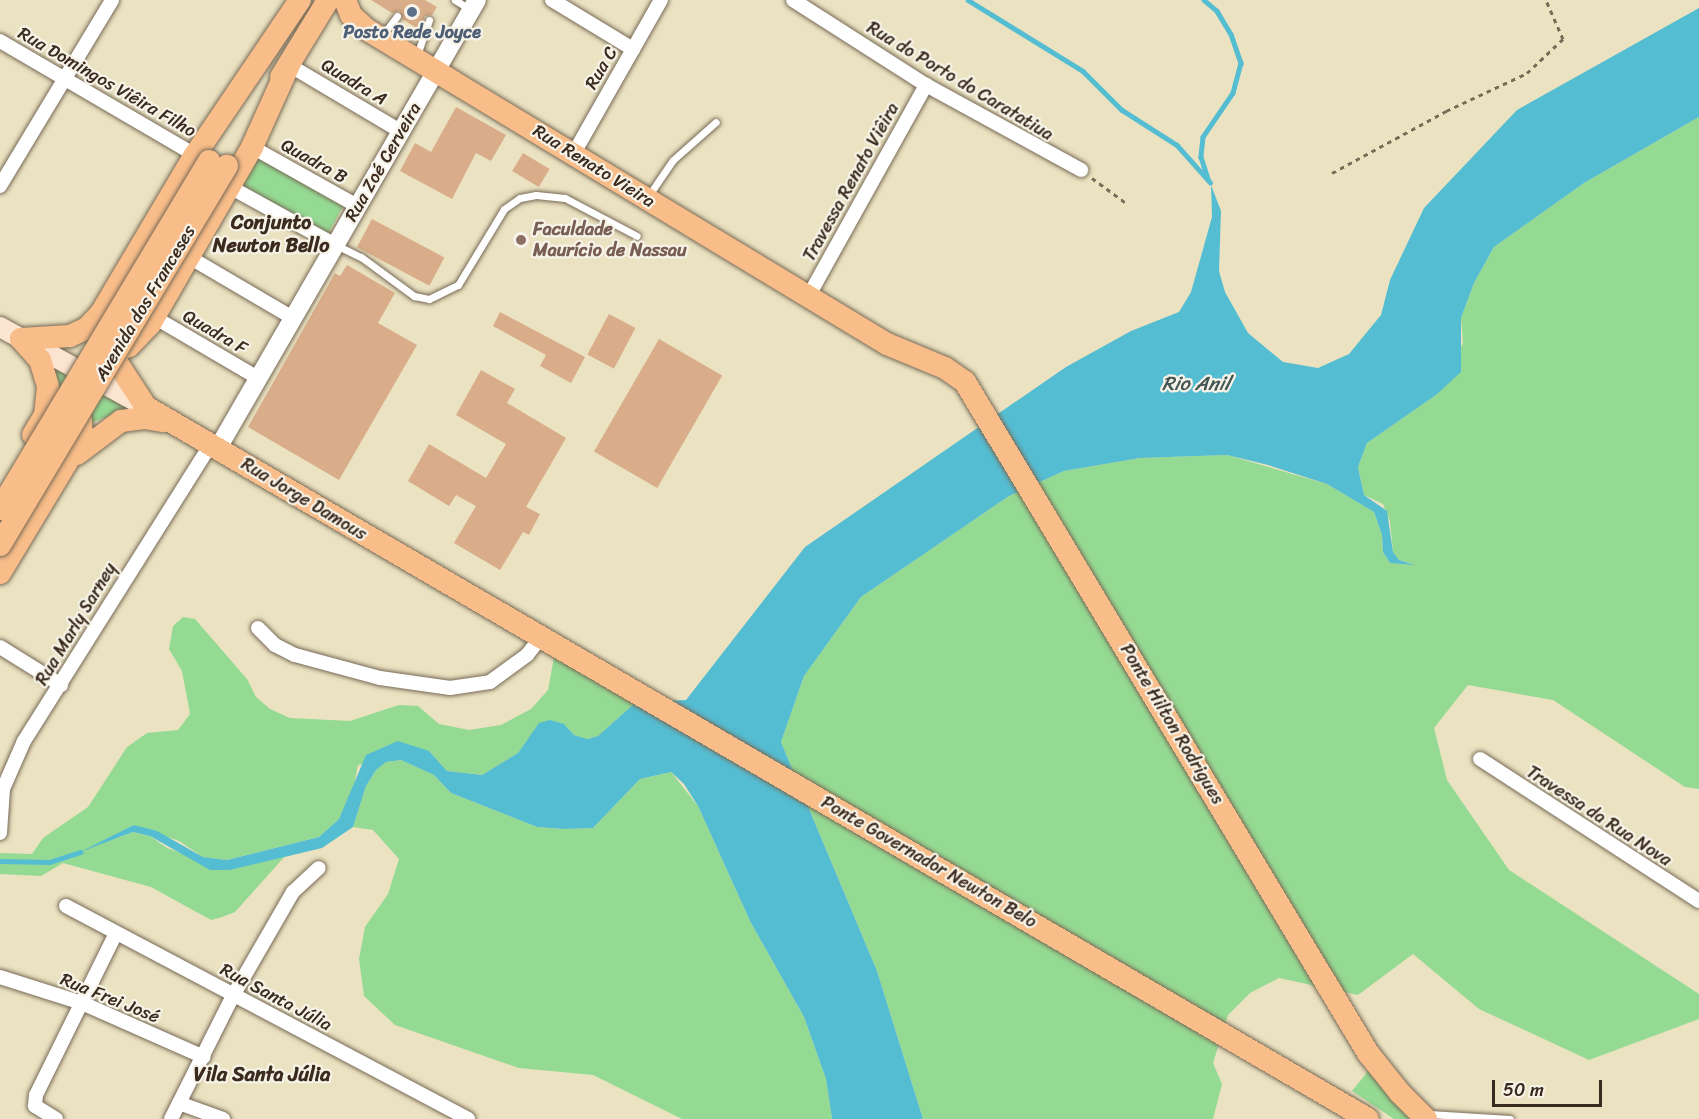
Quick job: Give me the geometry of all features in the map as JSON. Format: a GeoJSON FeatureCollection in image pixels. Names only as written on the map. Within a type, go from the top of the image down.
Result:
{"type":"FeatureCollection","features":[{"type":"Feature","properties":{"kind":"main road","name":"Avenida dos Franceses"},"geometry":{"type":"LineString","coordinates":[[0,545],[215,167],[300,0]]}},
{"type":"Feature","properties":{"kind":"main road","name":"Avenida dos Franceses"},"geometry":{"type":"LineString","coordinates":[[0,509],[215,167],[289,65],[328,0]]}},
{"type":"Feature","properties":{"kind":"main road","name":"Rua Renato Vieira"},"geometry":{"type":"LineString","coordinates":[[345,0],[354,20],[381,38],[436,69],[887,344],[945,368],[975,395]]}},
{"type":"Feature","properties":{"kind":"main road"},"geometry":{"type":"LineString","coordinates":[[21,339],[76,334],[92,323],[215,167],[252,147],[289,65]]}},
{"type":"Feature","properties":{"kind":"main road"},"geometry":{"type":"LineString","coordinates":[[103,341],[113,349],[129,346],[154,317],[189,257],[215,167]]}},
{"type":"Feature","properties":{"kind":"main road"},"geometry":{"type":"LineString","coordinates":[[106,305],[101,322],[103,341],[146,407]]}},
{"type":"Feature","properties":{"kind":"main road","name":"Rua Jorge Damous"},"geometry":{"type":"LineString","coordinates":[[0,327],[215,446],[585,663]]}},
{"type":"Feature","properties":{"kind":"main road"},"geometry":{"type":"LineString","coordinates":[[0,487],[43,419],[48,396],[45,373],[40,360],[21,339]]}},
{"type":"Feature","properties":{"kind":"main road","name":"Ponte Hilton Rodrigues"},"geometry":{"type":"LineString","coordinates":[[975,395],[1368,1053],[1423,1116]]}},
{"type":"Feature","properties":{"kind":"main road"},"geometry":{"type":"LineString","coordinates":[[0,573],[83,435],[80,419],[62,409],[43,419]]}},
{"type":"Feature","properties":{"kind":"main road"},"geometry":{"type":"LineString","coordinates":[[69,461],[121,421],[144,418],[174,423]]}},
{"type":"Feature","properties":{"kind":"main road","name":"Ponte Governador Newton Belo"},"geometry":{"type":"LineString","coordinates":[[585,663],[1272,1061],[1355,1115]]}},
{"type":"Feature","properties":{"kind":"street"},"geometry":{"type":"LineString","coordinates":[[0,186],[112,0]]}},
{"type":"Feature","properties":{"kind":"street"},"geometry":{"type":"LineString","coordinates":[[552,0],[633,49]]}},
{"type":"Feature","properties":{"kind":"street","name":"Rua C"},"geometry":{"type":"LineString","coordinates":[[574,153],[661,0]]}},
{"type":"Feature","properties":{"kind":"street","name":"Rua do Porto do Caratatiua"},"geometry":{"type":"LineString","coordinates":[[793,0],[926,85],[1081,170]]}},
{"type":"Feature","properties":{"kind":"street","name":"Rua Zoé Cerveira"},"geometry":{"type":"LineString","coordinates":[[215,446],[258,378],[474,5]]}},
{"type":"Feature","properties":{"kind":"street","name":"Rua Domingos Viêira Filho"},"geometry":{"type":"LineString","coordinates":[[0,41],[215,167],[335,245]]}},
{"type":"Feature","properties":{"kind":"street","name":"Quadra A"},"geometry":{"type":"LineString","coordinates":[[289,65],[400,131]]}},
{"type":"Feature","properties":{"kind":"street","name":"Travessa Renato Viêira"},"geometry":{"type":"LineString","coordinates":[[808,297],[926,85]]}},
{"type":"Feature","properties":{"kind":"street","name":"Quadra B"},"geometry":{"type":"LineString","coordinates":[[252,147],[357,206]]}},
{"type":"Feature","properties":{"kind":"street"},"geometry":{"type":"LineString","coordinates":[[189,257],[293,318]]}},
{"type":"Feature","properties":{"kind":"street","name":"Quadra F"},"geometry":{"type":"LineString","coordinates":[[154,317],[258,378]]}},
{"type":"Feature","properties":{"kind":"street","name":"Rua Marly Sarney"},"geometry":{"type":"LineString","coordinates":[[0,833],[3,789],[12,765],[215,446]]}},
{"type":"Feature","properties":{"kind":"street"},"geometry":{"type":"LineString","coordinates":[[258,628],[275,645],[295,655],[380,678],[450,688],[490,682],[527,656],[540,637]]}},
{"type":"Feature","properties":{"kind":"street"},"geometry":{"type":"LineString","coordinates":[[0,647],[61,685]]}},
{"type":"Feature","properties":{"kind":"street","name":"Travessa da Rua Nova"},"geometry":{"type":"LineString","coordinates":[[1480,759],[1699,901]]}},
{"type":"Feature","properties":{"kind":"street"},"geometry":{"type":"LineString","coordinates":[[171,1119],[234,994],[292,892],[319,868]]}},
{"type":"Feature","properties":{"kind":"street","name":"Rua Santa Júlia"},"geometry":{"type":"LineString","coordinates":[[66,906],[116,935],[234,994],[468,1119]]}},
{"type":"Feature","properties":{"kind":"street"},"geometry":{"type":"LineString","coordinates":[[56,1119],[39,1111],[35,1106],[36,1095],[116,935]]}},
{"type":"Feature","properties":{"kind":"street","name":"Rua Frei José"},"geometry":{"type":"LineString","coordinates":[[0,977],[82,1003],[204,1057]]}},
{"type":"Feature","properties":{"kind":"street"},"geometry":{"type":"LineString","coordinates":[[179,1103],[223,1119]]}},
{"type":"Feature","properties":{"kind":"lane"},"geometry":{"type":"LineString","coordinates":[[455,0],[474,5]]}},
{"type":"Feature","properties":{"kind":"lane"},"geometry":{"type":"LineString","coordinates":[[381,38],[397,16]]}},
{"type":"Feature","properties":{"kind":"lane"},"geometry":{"type":"LineString","coordinates":[[416,57],[429,20]]}},
{"type":"Feature","properties":{"kind":"lane"},"geometry":{"type":"LineString","coordinates":[[647,198],[673,160],[716,122]]}},
{"type":"Feature","properties":{"kind":"lane"},"geometry":{"type":"LineString","coordinates":[[335,245],[361,257],[414,296],[429,299],[458,285],[504,209],[520,198],[536,195],[565,198],[637,236]]}},
{"type":"Feature","properties":{"kind":"lane"},"geometry":{"type":"LineString","coordinates":[[1423,1116],[1509,1119]]}},
{"type":"Feature","properties":{"kind":"path"},"geometry":{"type":"LineString","coordinates":[[1332,173],[1446,111],[1527,73],[1563,39],[1546,0]]}},
{"type":"Feature","properties":{"kind":"path"},"geometry":{"type":"LineString","coordinates":[[1081,170],[1126,203]]}},
{"type":"Feature","properties":{"kind":"green space"},"geometry":{"type":"Polygon","coordinates":[[[1699,117],[1699,789],[1685,787],[1553,700],[1468,685],[1434,728],[1447,780],[1509,870],[1699,994],[1699,1019],[1589,1060],[1479,1009],[1413,954],[1358,995],[1279,978],[1250,993],[1228,1015],[1213,1063],[1222,1084],[1213,1119],[923,1119],[877,971],[781,742],[804,676],[861,597],[1009,496],[1064,471],[1140,458],[1227,455],[1327,484],[1374,512],[1382,535],[1383,552],[1390,563],[1413,564],[1399,560],[1393,552],[1390,521],[1383,504],[1364,495],[1358,467],[1367,443],[1436,395],[1463,343],[1461,318],[1474,283],[1494,247],[1584,183],[1699,117]]]}},
{"type":"Feature","properties":{"kind":"green space"},"geometry":{"type":"Polygon","coordinates":[[[256,157],[343,205],[328,233],[240,185],[256,157]]]}},
{"type":"Feature","properties":{"kind":"green space"},"geometry":{"type":"Polygon","coordinates":[[[50,364],[130,407],[90,423],[64,405],[50,364]]]}},
{"type":"Feature","properties":{"kind":"green space"},"geometry":{"type":"Polygon","coordinates":[[[183,617],[195,619],[247,679],[256,697],[270,709],[290,718],[350,721],[399,705],[418,706],[439,724],[469,730],[501,725],[531,709],[548,690],[555,652],[636,702],[598,736],[586,739],[574,735],[564,724],[540,723],[518,753],[482,775],[447,771],[429,751],[358,765],[352,795],[339,819],[319,837],[227,860],[203,857],[179,841],[134,825],[113,840],[133,832],[150,836],[167,848],[230,870],[287,854],[235,912],[211,920],[151,887],[63,863],[41,876],[0,874],[0,853],[32,854],[43,838],[88,807],[127,747],[147,733],[178,730],[190,714],[182,671],[169,649],[173,626],[183,617]]]}},
{"type":"Feature","properties":{"kind":"green space"},"geometry":{"type":"Polygon","coordinates":[[[401,760],[434,775],[451,793],[537,827],[564,829],[593,828],[640,779],[671,772],[698,806],[750,921],[804,1017],[826,1079],[832,1119],[682,1119],[593,1075],[519,1068],[395,1025],[364,996],[359,959],[365,927],[388,894],[399,859],[373,830],[353,827],[366,786],[376,770],[386,762],[401,760]]]}},
{"type":"Feature","properties":{"kind":"green space"},"geometry":{"type":"Polygon","coordinates":[[[1369,1070],[1412,1119],[1394,1119],[1352,1091],[1369,1070]]]}},
{"type":"Feature","properties":{"kind":"water","name":"Rio Anil"},"geometry":{"type":"Polygon","coordinates":[[[1699,8],[1699,117],[1584,183],[1494,247],[1474,283],[1461,318],[1461,372],[1436,395],[1367,443],[1358,467],[1364,495],[1387,511],[1393,552],[1399,560],[1415,565],[1390,563],[1383,552],[1382,535],[1374,512],[1327,484],[1268,465],[1227,455],[1140,458],[1064,471],[1009,496],[861,597],[804,676],[781,742],[877,971],[923,1119],[832,1119],[826,1079],[804,1017],[750,921],[698,806],[684,784],[671,772],[640,779],[593,828],[564,829],[537,827],[451,793],[434,775],[401,760],[386,762],[376,770],[366,786],[353,827],[322,848],[230,870],[210,870],[150,836],[133,832],[80,852],[134,825],[157,831],[203,857],[227,860],[319,837],[339,819],[366,755],[398,741],[429,751],[447,771],[482,775],[518,753],[539,723],[550,720],[564,724],[574,735],[587,739],[598,736],[636,702],[686,700],[805,547],[1066,367],[1131,331],[1179,312],[1191,292],[1212,217],[1211,185],[1221,211],[1219,271],[1225,292],[1248,333],[1283,362],[1318,368],[1349,354],[1381,315],[1390,280],[1424,208],[1517,110],[1699,8]]]}},
{"type":"Feature","properties":{"kind":"building","name":"Posto Rede Joyce"},"geometry":{"type":"Polygon","coordinates":[[[371,0],[425,0],[437,7],[432,15],[425,16],[420,30],[402,19],[400,11],[392,13],[371,0]]]}},
{"type":"Feature","properties":{"kind":"building"},"geometry":{"type":"Polygon","coordinates":[[[456,107],[506,135],[491,161],[476,153],[452,199],[400,171],[415,143],[431,152],[456,107]]]}},
{"type":"Feature","properties":{"kind":"building"},"geometry":{"type":"Polygon","coordinates":[[[523,153],[550,169],[539,187],[512,171],[523,153]]]}},
{"type":"Feature","properties":{"kind":"building"},"geometry":{"type":"Polygon","coordinates":[[[372,219],[444,257],[429,286],[357,247],[372,219]]]}},
{"type":"Feature","properties":{"kind":"building"},"geometry":{"type":"Polygon","coordinates":[[[347,265],[395,293],[378,323],[417,345],[339,480],[248,427],[335,273],[340,276],[347,265]]]}},
{"type":"Feature","properties":{"kind":"building"},"geometry":{"type":"Polygon","coordinates":[[[500,312],[585,357],[571,383],[540,366],[546,355],[493,326],[500,312]]]}},
{"type":"Feature","properties":{"kind":"building"},"geometry":{"type":"Polygon","coordinates":[[[609,314],[635,328],[614,369],[587,355],[609,314]]]}},
{"type":"Feature","properties":{"kind":"building"},"geometry":{"type":"Polygon","coordinates":[[[659,339],[722,376],[657,488],[594,452],[659,339]]]}},
{"type":"Feature","properties":{"kind":"building"},"geometry":{"type":"Polygon","coordinates":[[[481,370],[515,389],[507,403],[566,438],[526,507],[540,514],[529,535],[523,532],[500,570],[454,543],[476,506],[456,495],[449,506],[408,481],[429,444],[486,478],[506,444],[456,415],[481,370]]]}},
{"type":"Feature","properties":{"kind":"waterway"},"geometry":{"type":"LineString","coordinates":[[968,0],[1083,71],[1122,110],[1177,145],[1210,182]]}},
{"type":"Feature","properties":{"kind":"waterway"},"geometry":{"type":"LineString","coordinates":[[1204,0],[1217,11],[1231,34],[1241,63],[1233,93],[1203,137],[1201,157],[1208,178]]}},
{"type":"Feature","properties":{"kind":"waterway"},"geometry":{"type":"LineString","coordinates":[[0,861],[50,862],[80,852]]}},
{"type":"Feature","properties":{"kind":"place","name":"Posto Rede Joyce"},"geometry":{"type":"Point","coordinates":[412,12]}},
{"type":"Feature","properties":{"kind":"place","name":"Faculdade Maurício de Nassau"},"geometry":{"type":"Point","coordinates":[521,240]}},
{"type":"Feature","properties":{"kind":"district","name":"Conjunto Newton Bello"},"geometry":{"type":"Point","coordinates":[271,234]}},
{"type":"Feature","properties":{"kind":"district","name":"Vila Santa Júlia"},"geometry":{"type":"Point","coordinates":[262,1074]}}]}
